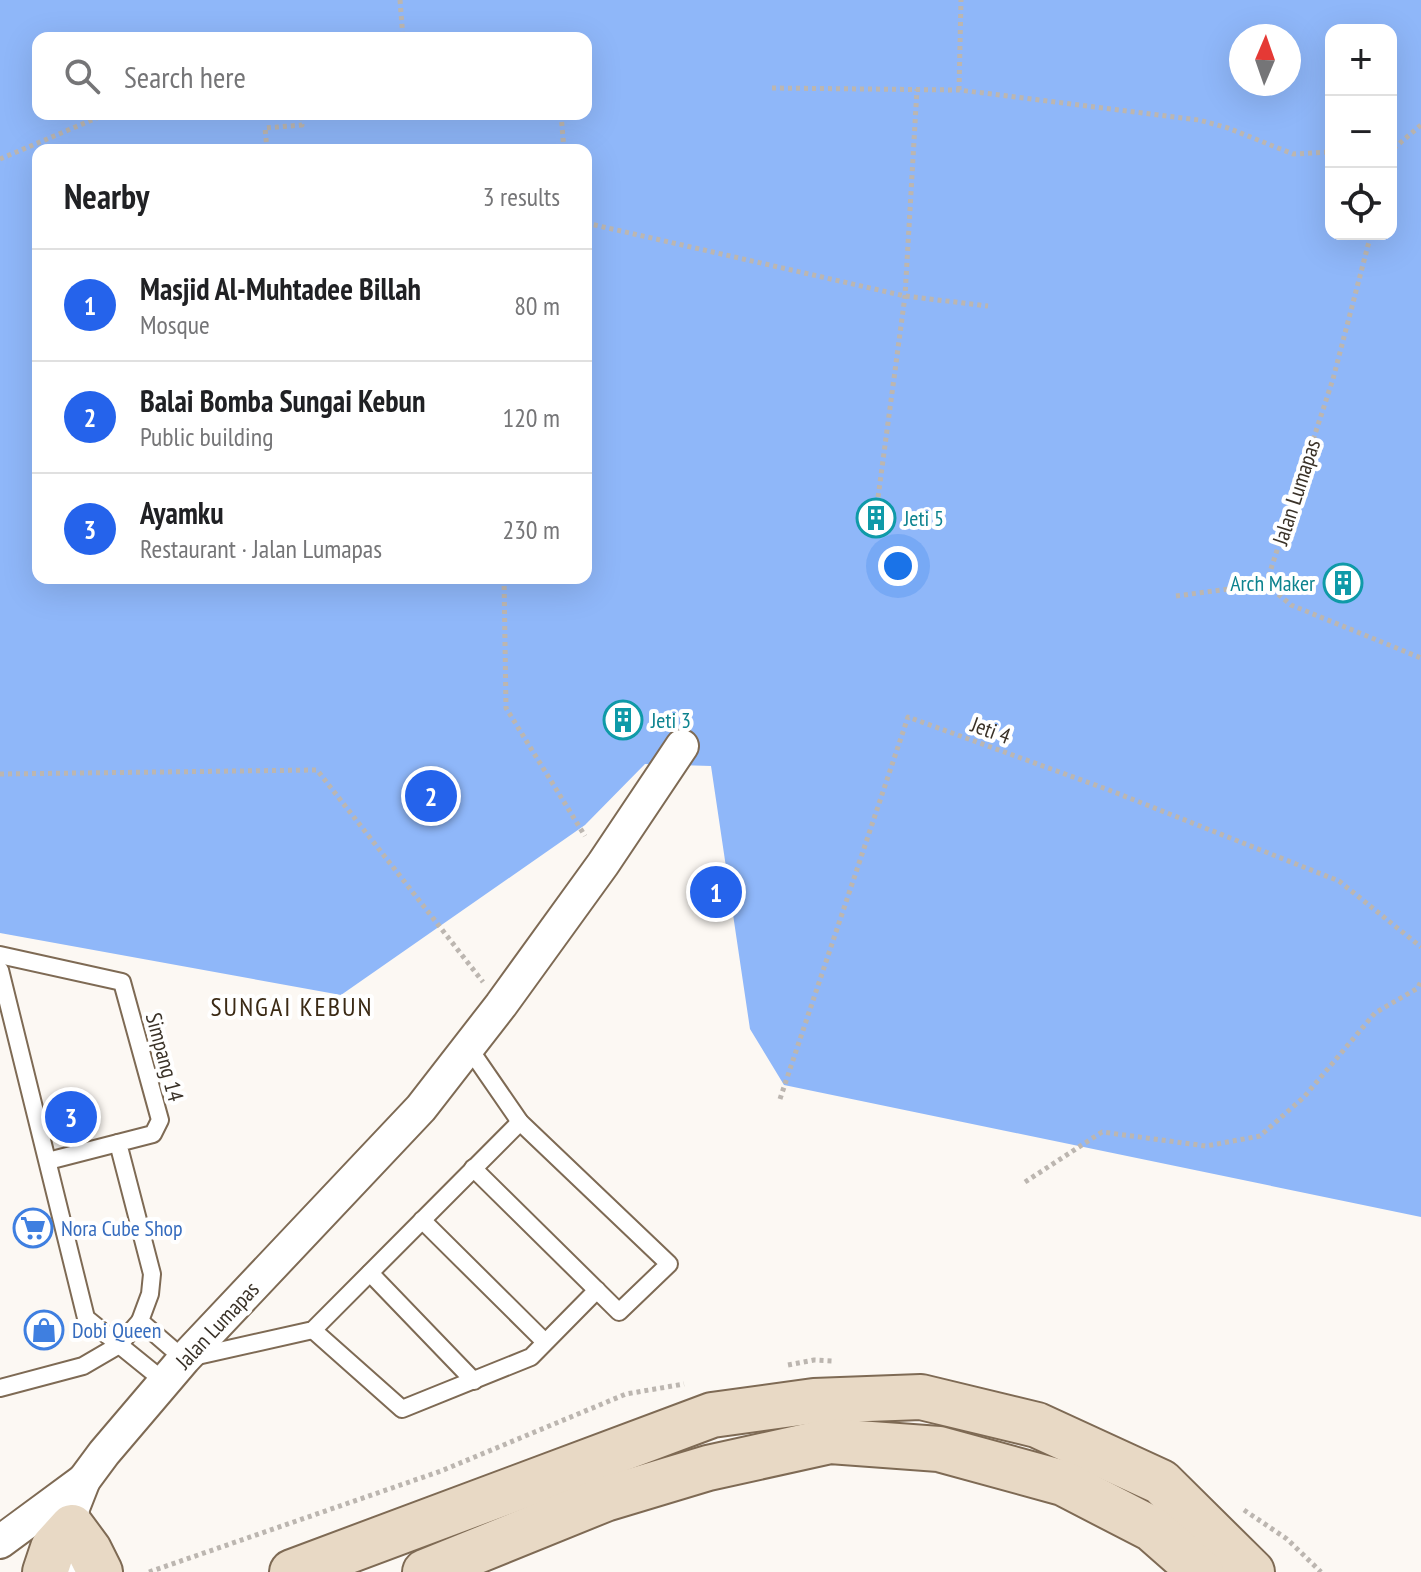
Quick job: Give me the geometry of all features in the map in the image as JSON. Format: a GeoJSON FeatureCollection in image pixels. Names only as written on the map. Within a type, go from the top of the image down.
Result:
{"type":"FeatureCollection","features":[{"type":"Feature","properties":{"kind":"main road"},"geometry":{"type":"LineString","coordinates":[[292,1572],[712,1415],[814,1401],[921,1397],[1037,1425],[1161,1482],[1285,1572]]}},
{"type":"Feature","properties":{"kind":"main road"},"geometry":{"type":"LineString","coordinates":[[425,1572],[605,1499],[708,1468],[830,1441],[939,1449],[1063,1483],[1152,1529],[1201,1572]]}},
{"type":"Feature","properties":{"kind":"main road"},"geometry":{"type":"LineString","coordinates":[[1161,1482],[1252,1572]]}},
{"type":"Feature","properties":{"kind":"main road"},"geometry":{"type":"LineString","coordinates":[[45,1572],[53,1548],[72,1527],[100,1572]]}},
{"type":"Feature","properties":{"kind":"street","name":"Jalan Lumapas"},"geometry":{"type":"LineString","coordinates":[[70,1572],[73,1508],[84,1480],[104,1453],[174,1371],[421,1108],[469,1048],[603,864],[682,746]]}},
{"type":"Feature","properties":{"kind":"street"},"geometry":{"type":"LineString","coordinates":[[0,1542],[84,1480]]}},
{"type":"Feature","properties":{"kind":"lane","name":"Simpang 14"},"geometry":{"type":"LineString","coordinates":[[0,955],[122,982],[160,1120],[153,1134],[118,1143]]}},
{"type":"Feature","properties":{"kind":"lane"},"geometry":{"type":"LineString","coordinates":[[0,970],[86,1318],[119,1345],[174,1371],[313,1330],[520,1122]]}},
{"type":"Feature","properties":{"kind":"lane"},"geometry":{"type":"LineString","coordinates":[[469,1048],[520,1122],[669,1264],[619,1312],[473,1168]]}},
{"type":"Feature","properties":{"kind":"lane"},"geometry":{"type":"LineString","coordinates":[[0,1388],[83,1366],[119,1345],[140,1321],[150,1294],[152,1274],[118,1143],[48,1161]]}},
{"type":"Feature","properties":{"kind":"lane"},"geometry":{"type":"LineString","coordinates":[[422,1220],[545,1342]]}},
{"type":"Feature","properties":{"kind":"lane"},"geometry":{"type":"LineString","coordinates":[[370,1273],[474,1381]]}},
{"type":"Feature","properties":{"kind":"lane"},"geometry":{"type":"LineString","coordinates":[[313,1330],[402,1409],[531,1357],[597,1290]]}},
{"type":"Feature","properties":{"kind":"lane"},"geometry":{"type":"LineString","coordinates":[[140,1321],[174,1371]]}},
{"type":"Feature","properties":{"kind":"path"},"geometry":{"type":"LineString","coordinates":[[400,0],[403,32]]}},
{"type":"Feature","properties":{"kind":"path"},"geometry":{"type":"LineString","coordinates":[[959,90],[961,0]]}},
{"type":"Feature","properties":{"kind":"path"},"geometry":{"type":"LineString","coordinates":[[772,88],[959,90],[1199,120],[1293,154],[1325,152]]}},
{"type":"Feature","properties":{"kind":"path"},"geometry":{"type":"LineString","coordinates":[[877,505],[905,296],[917,89]]}},
{"type":"Feature","properties":{"kind":"path"},"geometry":{"type":"LineString","coordinates":[[35,144],[92,120]]}},
{"type":"Feature","properties":{"kind":"path"},"geometry":{"type":"LineString","coordinates":[[266,144],[265,128],[302,125],[302,120]]}},
{"type":"Feature","properties":{"kind":"path"},"geometry":{"type":"LineString","coordinates":[[562,120],[564,144]]}},
{"type":"Feature","properties":{"kind":"path"},"geometry":{"type":"LineString","coordinates":[[1397,145],[1421,125]]}},
{"type":"Feature","properties":{"kind":"path"},"geometry":{"type":"LineString","coordinates":[[0,159],[32,145]]}},
{"type":"Feature","properties":{"kind":"path"},"geometry":{"type":"LineString","coordinates":[[592,224],[905,296],[988,306]]}},
{"type":"Feature","properties":{"kind":"path","name":"Jalan Lumapas"},"geometry":{"type":"LineString","coordinates":[[1266,584],[1333,379],[1369,240]]}},
{"type":"Feature","properties":{"kind":"path"},"geometry":{"type":"LineString","coordinates":[[504,584],[506,708],[603,864]]}},
{"type":"Feature","properties":{"kind":"path"},"geometry":{"type":"LineString","coordinates":[[1176,596],[1266,584],[1291,605],[1421,658]]}},
{"type":"Feature","properties":{"kind":"path","name":"Jeti 4"},"geometry":{"type":"LineString","coordinates":[[780,1099],[908,717],[1109,790],[1339,881],[1421,947]]}},
{"type":"Feature","properties":{"kind":"path"},"geometry":{"type":"LineString","coordinates":[[0,774],[317,770],[501,1005]]}},
{"type":"Feature","properties":{"kind":"path"},"geometry":{"type":"LineString","coordinates":[[1025,1182],[1102,1132],[1206,1146],[1260,1136],[1304,1097],[1375,1013],[1418,988],[1421,981]]}},
{"type":"Feature","properties":{"kind":"water"},"geometry":{"type":"Polygon","coordinates":[[[0,0],[1421,0],[1421,1217],[784,1085],[750,1029],[711,766],[645,764],[585,825],[341,995],[0,933],[0,0]]]}},
{"type":"Feature","properties":{"kind":"place","name":"Jeti 5"},"geometry":{"type":"Point","coordinates":[876,518]}},
{"type":"Feature","properties":{"kind":"place","name":"Arch Maker"},"geometry":{"type":"Point","coordinates":[1343,583]}},
{"type":"Feature","properties":{"kind":"place","name":"Jeti 3"},"geometry":{"type":"Point","coordinates":[623,720]}},
{"type":"Feature","properties":{"kind":"place","name":"Balai Bomba Sungai Kebun"},"geometry":{"type":"Point","coordinates":[431,796]}},
{"type":"Feature","properties":{"kind":"place","name":"Masjid Al-Muhtadee Billah"},"geometry":{"type":"Point","coordinates":[716,892]}},
{"type":"Feature","properties":{"kind":"place","name":"Ayamku"},"geometry":{"type":"Point","coordinates":[71,1117]}},
{"type":"Feature","properties":{"kind":"place","name":"Nora Cube Shop"},"geometry":{"type":"Point","coordinates":[33,1228]}},
{"type":"Feature","properties":{"kind":"place","name":"Dobi Queen"},"geometry":{"type":"Point","coordinates":[44,1330]}},
{"type":"Feature","properties":{"kind":"district","name":"SUNGAI KEBUN"},"geometry":{"type":"Point","coordinates":[292,1007]}}]}
